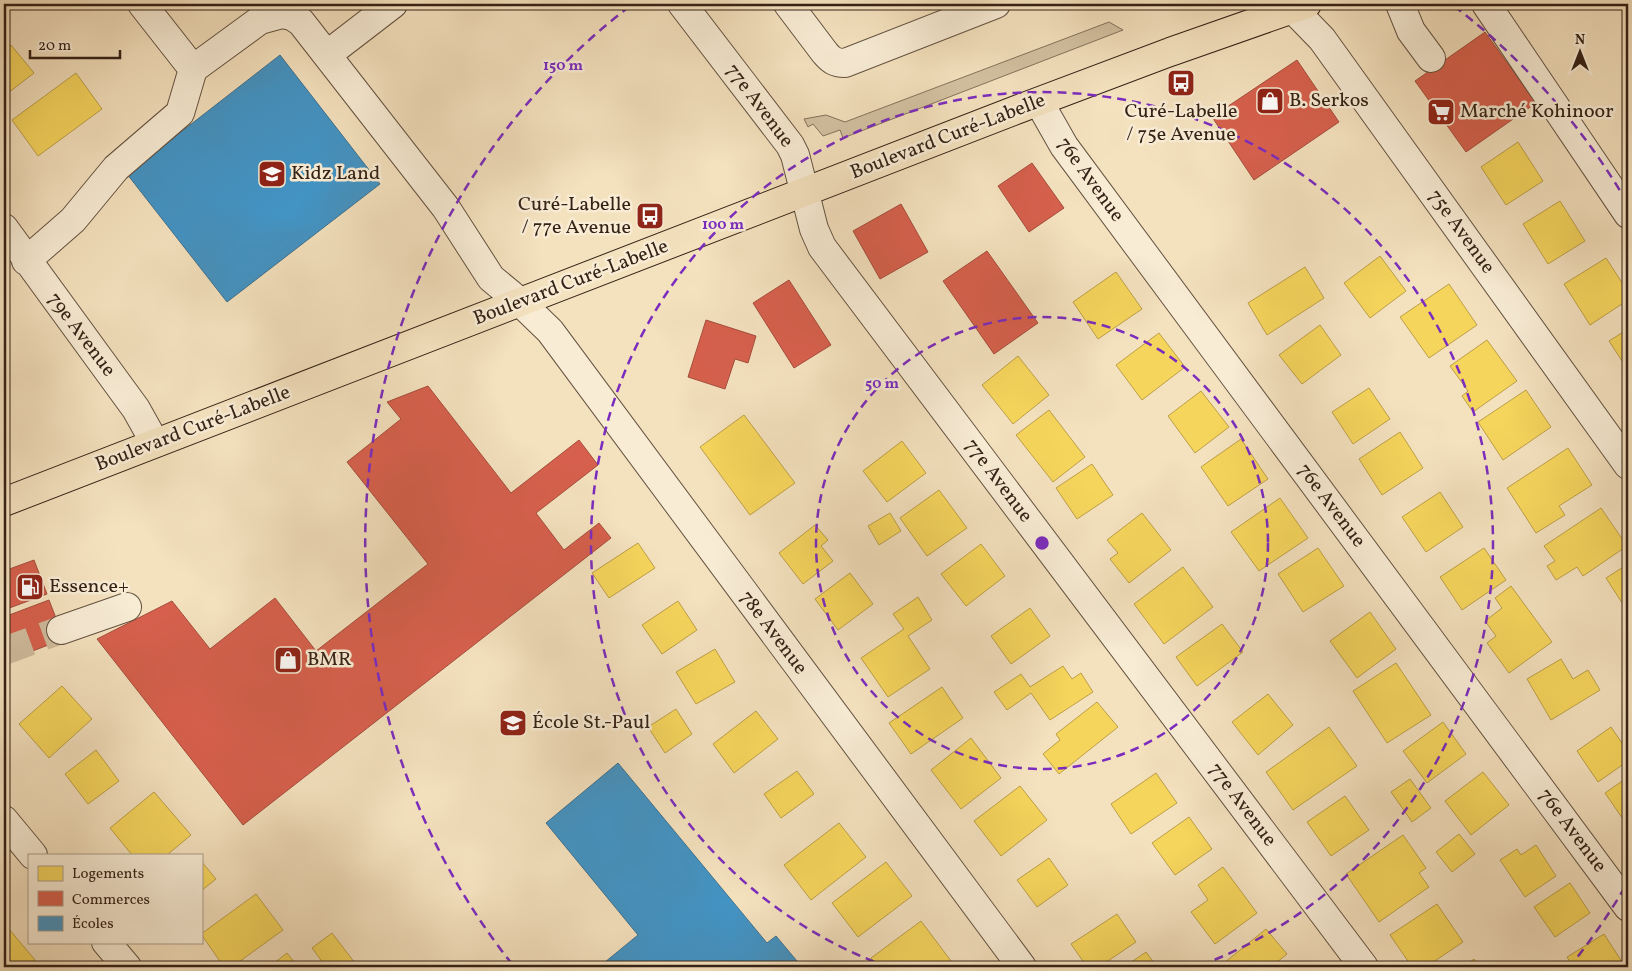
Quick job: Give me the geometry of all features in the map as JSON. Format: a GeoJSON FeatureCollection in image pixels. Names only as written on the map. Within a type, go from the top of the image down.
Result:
{"type":"FeatureCollection","features":[{"type":"Feature","properties":{"kind":"main road","name":"Boulevard Curé-Labelle"},"geometry":{"type":"LineString","coordinates":[[4,502],[805,192],[1296,5]]}},
{"type":"Feature","properties":{"kind":"street"},"geometry":{"type":"LineString","coordinates":[[26,261],[73,220],[116,168],[180,113],[193,69],[142,4]]}},
{"type":"Feature","properties":{"kind":"street"},"geometry":{"type":"LineString","coordinates":[[328,54],[393,4]]}},
{"type":"Feature","properties":{"kind":"street","name":"77e Avenue"},"geometry":{"type":"LineString","coordinates":[[682,4],[790,145],[805,192],[814,229],[822,247],[1364,967]]}},
{"type":"Feature","properties":{"kind":"street"},"geometry":{"type":"LineString","coordinates":[[788,4],[832,61],[845,63],[996,4]]}},
{"type":"Feature","properties":{"kind":"street"},"geometry":{"type":"LineString","coordinates":[[1400,4],[1411,30],[1431,58]]}},
{"type":"Feature","properties":{"kind":"street"},"geometry":{"type":"LineString","coordinates":[[1486,4],[1628,214]]}},
{"type":"Feature","properties":{"kind":"street","name":"75e Avenue"},"geometry":{"type":"LineString","coordinates":[[1296,5],[1628,465]]}},
{"type":"Feature","properties":{"kind":"street","name":"78e Avenue"},"geometry":{"type":"LineString","coordinates":[[193,69],[260,20],[282,14],[292,16],[301,22],[328,54],[446,208],[491,278],[520,302],[550,331],[1022,967]]}},
{"type":"Feature","properties":{"kind":"street","name":"76e Avenue"},"geometry":{"type":"LineString","coordinates":[[1039,102],[1064,146],[1628,907]]}},
{"type":"Feature","properties":{"kind":"street","name":"79e Avenue"},"geometry":{"type":"LineString","coordinates":[[4,228],[26,261],[122,389],[145,423],[155,444]]}},
{"type":"Feature","properties":{"kind":"street"},"geometry":{"type":"LineString","coordinates":[[61,630],[128,607]]}},
{"type":"Feature","properties":{"kind":"street"},"geometry":{"type":"LineString","coordinates":[[4,820],[32,854]]}},
{"type":"Feature","properties":{"kind":"street"},"geometry":{"type":"LineString","coordinates":[[108,944],[127,967]]}},
{"type":"Feature","properties":{"kind":"shaded area"},"geometry":{"type":"Polygon","coordinates":[[[1109,22],[1123,30],[843,138],[840,130],[823,136],[813,124],[808,127],[804,119],[826,115],[845,122],[1109,22]]]}},
{"type":"Feature","properties":{"kind":"building: Logements"},"geometry":{"type":"Polygon","coordinates":[[[11,45],[34,73],[4,96],[4,51],[11,45]]]}},
{"type":"Feature","properties":{"kind":"building: Logements"},"geometry":{"type":"Polygon","coordinates":[[[76,73],[102,109],[38,156],[12,120],[76,73]]]}},
{"type":"Feature","properties":{"kind":"building: Logements"},"geometry":{"type":"Polygon","coordinates":[[[1518,142],[1543,181],[1506,205],[1481,167],[1518,142]]]}},
{"type":"Feature","properties":{"kind":"building: Logements"},"geometry":{"type":"Polygon","coordinates":[[[1560,201],[1585,241],[1548,264],[1523,224],[1560,201]]]}},
{"type":"Feature","properties":{"kind":"building: Logements"},"geometry":{"type":"Polygon","coordinates":[[[1380,256],[1406,291],[1370,318],[1344,283],[1380,256]]]}},
{"type":"Feature","properties":{"kind":"building: Logements"},"geometry":{"type":"Polygon","coordinates":[[[1606,258],[1628,292],[1628,300],[1590,325],[1564,284],[1606,258]]]}},
{"type":"Feature","properties":{"kind":"building: Logements"},"geometry":{"type":"Polygon","coordinates":[[[1305,267],[1324,298],[1267,335],[1248,303],[1305,267]]]}},
{"type":"Feature","properties":{"kind":"building: Logements"},"geometry":{"type":"Polygon","coordinates":[[[1116,272],[1142,309],[1098,339],[1073,302],[1116,272]]]}},
{"type":"Feature","properties":{"kind":"building: Logements"},"geometry":{"type":"Polygon","coordinates":[[[1449,284],[1477,325],[1429,358],[1400,317],[1449,284]]]}},
{"type":"Feature","properties":{"kind":"building: Logements"},"geometry":{"type":"Polygon","coordinates":[[[1320,325],[1341,355],[1302,384],[1279,355],[1320,325]]]}},
{"type":"Feature","properties":{"kind":"building: Logements"},"geometry":{"type":"Polygon","coordinates":[[[1628,329],[1628,370],[1609,341],[1628,329]]]}},
{"type":"Feature","properties":{"kind":"building: Logements"},"geometry":{"type":"Polygon","coordinates":[[[1159,333],[1185,367],[1142,400],[1116,365],[1159,333]]]}},
{"type":"Feature","properties":{"kind":"building: Logements"},"geometry":{"type":"Polygon","coordinates":[[[1487,340],[1517,381],[1473,412],[1462,396],[1468,391],[1450,366],[1487,340]]]}},
{"type":"Feature","properties":{"kind":"building: Logements"},"geometry":{"type":"Polygon","coordinates":[[[1018,356],[1049,395],[1013,424],[982,385],[1018,356]]]}},
{"type":"Feature","properties":{"kind":"building: Logements"},"geometry":{"type":"Polygon","coordinates":[[[1369,388],[1390,419],[1353,444],[1332,412],[1369,388]]]}},
{"type":"Feature","properties":{"kind":"building: Logements"},"geometry":{"type":"Polygon","coordinates":[[[1526,390],[1551,427],[1503,460],[1478,422],[1526,390]]]}},
{"type":"Feature","properties":{"kind":"building: Logements"},"geometry":{"type":"Polygon","coordinates":[[[1201,391],[1229,427],[1195,453],[1168,416],[1201,391]]]}},
{"type":"Feature","properties":{"kind":"building: Logements"},"geometry":{"type":"Polygon","coordinates":[[[1049,410],[1085,457],[1053,482],[1016,435],[1049,410]]]}},
{"type":"Feature","properties":{"kind":"building: Logements"},"geometry":{"type":"Polygon","coordinates":[[[744,415],[795,483],[750,515],[700,447],[744,415]]]}},
{"type":"Feature","properties":{"kind":"building: Logements"},"geometry":{"type":"Polygon","coordinates":[[[1400,432],[1423,468],[1382,495],[1359,459],[1400,432]]]}},
{"type":"Feature","properties":{"kind":"building: Logements"},"geometry":{"type":"Polygon","coordinates":[[[1241,439],[1268,479],[1228,506],[1201,467],[1241,439]]]}},
{"type":"Feature","properties":{"kind":"building: Logements"},"geometry":{"type":"Polygon","coordinates":[[[902,441],[926,473],[887,502],[863,471],[902,441]]]}},
{"type":"Feature","properties":{"kind":"building: Logements"},"geometry":{"type":"Polygon","coordinates":[[[1568,448],[1592,485],[1559,506],[1565,515],[1536,533],[1507,488],[1568,448]]]}},
{"type":"Feature","properties":{"kind":"building: Logements"},"geometry":{"type":"Polygon","coordinates":[[[1092,464],[1113,495],[1077,519],[1056,488],[1092,464]]]}},
{"type":"Feature","properties":{"kind":"building: Logements"},"geometry":{"type":"Polygon","coordinates":[[[939,490],[967,528],[927,556],[900,518],[939,490]]]}},
{"type":"Feature","properties":{"kind":"building: Logements"},"geometry":{"type":"Polygon","coordinates":[[[1440,492],[1463,527],[1426,552],[1402,517],[1440,492]]]}},
{"type":"Feature","properties":{"kind":"building: Logements"},"geometry":{"type":"Polygon","coordinates":[[[1280,498],[1308,538],[1259,571],[1231,532],[1280,498]]]}},
{"type":"Feature","properties":{"kind":"building: Logements"},"geometry":{"type":"Polygon","coordinates":[[[1601,508],[1627,546],[1583,576],[1577,567],[1556,580],[1547,566],[1555,561],[1544,546],[1601,508]]]}},
{"type":"Feature","properties":{"kind":"building: Logements"},"geometry":{"type":"Polygon","coordinates":[[[890,513],[901,531],[879,545],[868,526],[890,513]]]}},
{"type":"Feature","properties":{"kind":"building: Logements"},"geometry":{"type":"Polygon","coordinates":[[[1142,513],[1171,550],[1129,583],[1110,559],[1118,553],[1107,540],[1142,513]]]}},
{"type":"Feature","properties":{"kind":"building: Logements"},"geometry":{"type":"Polygon","coordinates":[[[815,525],[828,540],[821,546],[833,561],[803,584],[779,553],[815,525]]]}},
{"type":"Feature","properties":{"kind":"building: Logements"},"geometry":{"type":"Polygon","coordinates":[[[638,543],[655,568],[609,598],[592,573],[638,543]]]}},
{"type":"Feature","properties":{"kind":"building: Logements"},"geometry":{"type":"Polygon","coordinates":[[[981,544],[1005,576],[966,606],[941,574],[981,544]]]}},
{"type":"Feature","properties":{"kind":"building: Logements"},"geometry":{"type":"Polygon","coordinates":[[[1318,548],[1344,586],[1303,612],[1278,574],[1318,548]]]}},
{"type":"Feature","properties":{"kind":"building: Logements"},"geometry":{"type":"Polygon","coordinates":[[[1484,548],[1506,580],[1462,610],[1440,577],[1484,548]]]}},
{"type":"Feature","properties":{"kind":"building: Logements"},"geometry":{"type":"Polygon","coordinates":[[[1628,564],[1628,612],[1606,578],[1628,564]]]}},
{"type":"Feature","properties":{"kind":"building: Logements"},"geometry":{"type":"Polygon","coordinates":[[[1183,567],[1213,607],[1164,644],[1134,604],[1183,567]]]}},
{"type":"Feature","properties":{"kind":"building: Logements"},"geometry":{"type":"Polygon","coordinates":[[[850,573],[873,604],[838,630],[815,599],[850,573]]]}},
{"type":"Feature","properties":{"kind":"building: Logements"},"geometry":{"type":"Polygon","coordinates":[[[1511,586],[1552,642],[1509,673],[1487,643],[1496,636],[1485,621],[1502,608],[1495,598],[1511,586]]]}},
{"type":"Feature","properties":{"kind":"building: Logements"},"geometry":{"type":"Polygon","coordinates":[[[918,597],[932,620],[908,636],[930,669],[888,697],[861,658],[904,629],[893,614],[918,597]]]}},
{"type":"Feature","properties":{"kind":"building: Logements"},"geometry":{"type":"Polygon","coordinates":[[[678,601],[697,630],[662,654],[642,625],[678,601]]]}},
{"type":"Feature","properties":{"kind":"building: Logements"},"geometry":{"type":"Polygon","coordinates":[[[1030,608],[1050,636],[1011,664],[991,636],[1030,608]]]}},
{"type":"Feature","properties":{"kind":"building: Logements"},"geometry":{"type":"Polygon","coordinates":[[[1370,612],[1396,649],[1357,678],[1330,641],[1370,612]]]}},
{"type":"Feature","properties":{"kind":"building: Logements"},"geometry":{"type":"Polygon","coordinates":[[[1222,624],[1243,652],[1197,686],[1176,657],[1222,624]]]}},
{"type":"Feature","properties":{"kind":"building: Logements"},"geometry":{"type":"Polygon","coordinates":[[[715,649],[735,682],[696,704],[676,672],[715,649]]]}},
{"type":"Feature","properties":{"kind":"building: Logements"},"geometry":{"type":"Polygon","coordinates":[[[1561,659],[1573,679],[1588,670],[1600,690],[1551,720],[1527,679],[1561,659]]]}},
{"type":"Feature","properties":{"kind":"building: Logements"},"geometry":{"type":"Polygon","coordinates":[[[1396,663],[1431,715],[1387,743],[1353,691],[1396,663]]]}},
{"type":"Feature","properties":{"kind":"building: Logements"},"geometry":{"type":"Polygon","coordinates":[[[1063,666],[1072,679],[1081,673],[1093,692],[1050,720],[1031,693],[1007,710],[994,692],[1021,674],[1030,687],[1063,666]]]}},
{"type":"Feature","properties":{"kind":"building: Logements"},"geometry":{"type":"Polygon","coordinates":[[[62,686],[92,719],[49,758],[19,724],[62,686]]]}},
{"type":"Feature","properties":{"kind":"building: Logements"},"geometry":{"type":"Polygon","coordinates":[[[942,687],[963,718],[911,754],[889,723],[942,687]]]}},
{"type":"Feature","properties":{"kind":"building: Logements"},"geometry":{"type":"Polygon","coordinates":[[[1268,694],[1293,725],[1258,755],[1232,722],[1268,694]]]}},
{"type":"Feature","properties":{"kind":"building: Logements"},"geometry":{"type":"Polygon","coordinates":[[[1097,702],[1118,727],[1059,774],[1043,754],[1060,740],[1056,734],[1097,702]]]}},
{"type":"Feature","properties":{"kind":"building: Logements"},"geometry":{"type":"Polygon","coordinates":[[[676,709],[692,734],[665,753],[648,727],[676,709]]]}},
{"type":"Feature","properties":{"kind":"building: Logements"},"geometry":{"type":"Polygon","coordinates":[[[756,711],[778,739],[734,773],[713,744],[756,711]]]}},
{"type":"Feature","properties":{"kind":"building: Logements"},"geometry":{"type":"Polygon","coordinates":[[[1443,722],[1466,754],[1427,783],[1403,751],[1443,722]]]}},
{"type":"Feature","properties":{"kind":"building: Logements"},"geometry":{"type":"Polygon","coordinates":[[[1329,727],[1357,766],[1293,810],[1266,772],[1329,727]]]}},
{"type":"Feature","properties":{"kind":"building: Logements"},"geometry":{"type":"Polygon","coordinates":[[[1611,727],[1628,752],[1628,761],[1598,782],[1577,751],[1611,727]]]}},
{"type":"Feature","properties":{"kind":"building: Logements"},"geometry":{"type":"Polygon","coordinates":[[[971,738],[1001,778],[961,809],[931,770],[971,738]]]}},
{"type":"Feature","properties":{"kind":"building: Logements"},"geometry":{"type":"Polygon","coordinates":[[[96,750],[119,781],[88,804],[65,774],[96,750]]]}},
{"type":"Feature","properties":{"kind":"building: Logements"},"geometry":{"type":"Polygon","coordinates":[[[797,771],[814,794],[781,818],[764,794],[797,771]]]}},
{"type":"Feature","properties":{"kind":"building: Logements"},"geometry":{"type":"Polygon","coordinates":[[[1483,772],[1509,805],[1471,835],[1445,801],[1483,772]]]}},
{"type":"Feature","properties":{"kind":"building: Logements"},"geometry":{"type":"Polygon","coordinates":[[[1156,773],[1177,803],[1131,834],[1111,804],[1156,773]]]}},
{"type":"Feature","properties":{"kind":"building: Logements"},"geometry":{"type":"Polygon","coordinates":[[[1628,777],[1628,825],[1627,825],[1605,793],[1628,777]]]}},
{"type":"Feature","properties":{"kind":"building: Logements"},"geometry":{"type":"Polygon","coordinates":[[[1410,779],[1431,808],[1412,822],[1391,792],[1410,779]]]}},
{"type":"Feature","properties":{"kind":"building: Logements"},"geometry":{"type":"Polygon","coordinates":[[[1020,786],[1047,820],[1001,856],[974,821],[1020,786]]]}},
{"type":"Feature","properties":{"kind":"building: Logements"},"geometry":{"type":"Polygon","coordinates":[[[154,792],[191,835],[168,854],[131,854],[110,828],[154,792]]]}},
{"type":"Feature","properties":{"kind":"building: Logements"},"geometry":{"type":"Polygon","coordinates":[[[1345,796],[1369,830],[1331,856],[1307,822],[1345,796]]]}},
{"type":"Feature","properties":{"kind":"building: Logements"},"geometry":{"type":"Polygon","coordinates":[[[1189,817],[1212,849],[1175,875],[1152,843],[1189,817]]]}},
{"type":"Feature","properties":{"kind":"building: Logements"},"geometry":{"type":"Polygon","coordinates":[[[839,823],[866,857],[811,900],[784,865],[839,823]]]}},
{"type":"Feature","properties":{"kind":"building: Logements"},"geometry":{"type":"Polygon","coordinates":[[[1459,834],[1475,854],[1452,872],[1436,852],[1459,834]]]}},
{"type":"Feature","properties":{"kind":"building: Logements"},"geometry":{"type":"Polygon","coordinates":[[[1403,835],[1426,868],[1419,873],[1429,887],[1379,922],[1346,874],[1403,835]]]}},
{"type":"Feature","properties":{"kind":"building: Logements"},"geometry":{"type":"Polygon","coordinates":[[[1536,845],[1556,876],[1525,897],[1500,860],[1517,849],[1521,855],[1536,845]]]}},
{"type":"Feature","properties":{"kind":"building: Logements"},"geometry":{"type":"Polygon","coordinates":[[[1049,858],[1068,885],[1037,907],[1017,880],[1049,858]]]}},
{"type":"Feature","properties":{"kind":"building: Logements"},"geometry":{"type":"Polygon","coordinates":[[[202,862],[216,879],[202,890],[202,862]]]}},
{"type":"Feature","properties":{"kind":"building: Logements"},"geometry":{"type":"Polygon","coordinates":[[[886,862],[912,896],[858,937],[832,903],[886,862]]]}},
{"type":"Feature","properties":{"kind":"building: Logements"},"geometry":{"type":"Polygon","coordinates":[[[1223,867],[1257,913],[1215,944],[1191,912],[1208,900],[1198,885],[1223,867]]]}},
{"type":"Feature","properties":{"kind":"building: Logements"},"geometry":{"type":"Polygon","coordinates":[[[1570,883],[1590,913],[1555,937],[1534,907],[1570,883]]]}},
{"type":"Feature","properties":{"kind":"building: Logements"},"geometry":{"type":"Polygon","coordinates":[[[256,894],[283,930],[232,967],[224,967],[202,933],[256,894]]]}},
{"type":"Feature","properties":{"kind":"building: Logements"},"geometry":{"type":"Polygon","coordinates":[[[1437,904],[1463,942],[1426,967],[1412,967],[1390,935],[1437,904]]]}},
{"type":"Feature","properties":{"kind":"building: Logements"},"geometry":{"type":"Polygon","coordinates":[[[1117,914],[1136,942],[1099,967],[1087,967],[1071,944],[1117,914]]]}},
{"type":"Feature","properties":{"kind":"building: Logements"},"geometry":{"type":"Polygon","coordinates":[[[921,921],[951,961],[943,967],[878,967],[871,958],[921,921]]]}},
{"type":"Feature","properties":{"kind":"building: Logements"},"geometry":{"type":"Polygon","coordinates":[[[4,923],[35,960],[27,967],[4,967],[4,923]]]}},
{"type":"Feature","properties":{"kind":"building: Logements"},"geometry":{"type":"Polygon","coordinates":[[[1266,929],[1287,954],[1271,967],[1219,967],[1266,929]]]}},
{"type":"Feature","properties":{"kind":"building: Logements"},"geometry":{"type":"Polygon","coordinates":[[[332,933],[358,967],[326,967],[312,948],[332,933]]]}},
{"type":"Feature","properties":{"kind":"building: Logements"},"geometry":{"type":"Polygon","coordinates":[[[1604,934],[1624,965],[1620,967],[1573,967],[1567,957],[1604,934]]]}},
{"type":"Feature","properties":{"kind":"building: Logements"},"geometry":{"type":"Polygon","coordinates":[[[1146,952],[1157,967],[1124,967],[1146,952]]]}},
{"type":"Feature","properties":{"kind":"building: Logements"},"geometry":{"type":"Polygon","coordinates":[[[287,953],[298,967],[269,967],[287,953]]]}},
{"type":"Feature","properties":{"kind":"building: Logements"},"geometry":{"type":"Polygon","coordinates":[[[1474,959],[1481,967],[1463,967],[1474,959]]]}},
{"type":"Feature","properties":{"kind":"building: Commerces"},"geometry":{"type":"Polygon","coordinates":[[[1485,32],[1536,103],[1466,152],[1415,81],[1485,32]]]}},
{"type":"Feature","properties":{"kind":"building: Commerces"},"geometry":{"type":"Polygon","coordinates":[[[1297,60],[1339,122],[1254,180],[1212,117],[1297,60]]]}},
{"type":"Feature","properties":{"kind":"building: Commerces"},"geometry":{"type":"Polygon","coordinates":[[[1032,163],[1064,208],[1029,232],[998,186],[1032,163]]]}},
{"type":"Feature","properties":{"kind":"building: Commerces"},"geometry":{"type":"Polygon","coordinates":[[[901,204],[928,252],[880,279],[853,231],[901,204]]]}},
{"type":"Feature","properties":{"kind":"building: Commerces"},"geometry":{"type":"Polygon","coordinates":[[[987,251],[1038,323],[994,354],[943,281],[987,251]]]}},
{"type":"Feature","properties":{"kind":"building: Commerces"},"geometry":{"type":"Polygon","coordinates":[[[789,280],[831,345],[794,368],[753,303],[789,280]]]}},
{"type":"Feature","properties":{"kind":"building: Commerces"},"geometry":{"type":"Polygon","coordinates":[[[706,320],[756,336],[748,363],[735,359],[725,389],[688,377],[706,320]]]}},
{"type":"Feature","properties":{"kind":"building: Commerces"},"geometry":{"type":"Polygon","coordinates":[[[428,386],[511,493],[579,440],[598,465],[536,513],[564,550],[599,523],[611,538],[243,825],[97,639],[172,601],[210,649],[275,598],[316,651],[428,564],[347,462],[401,419],[387,402],[428,386]]]}},
{"type":"Feature","properties":{"kind":"building: Commerces"},"geometry":{"type":"Polygon","coordinates":[[[34,560],[47,594],[4,610],[4,571],[34,560]]]}},
{"type":"Feature","properties":{"kind":"building: Commerces"},"geometry":{"type":"Polygon","coordinates":[[[49,600],[64,639],[4,662],[4,617],[49,600]]]}},
{"type":"Feature","properties":{"kind":"building: Écoles"},"geometry":{"type":"Polygon","coordinates":[[[280,55],[380,184],[227,302],[127,174],[280,55]]]}},
{"type":"Feature","properties":{"kind":"building: Écoles"},"geometry":{"type":"Polygon","coordinates":[[[618,763],[767,943],[776,936],[802,967],[599,967],[638,935],[546,823],[618,763]]]}},
{"type":"Feature","properties":{"kind":"tunnel"},"geometry":{"type":"LineString","coordinates":[[4,651],[61,630]]}},
{"type":"Feature","properties":{"kind":"place","name":"Curé-Labelle / 75e Avenue"},"geometry":{"type":"Point","coordinates":[1181,83]}},
{"type":"Feature","properties":{"kind":"place","name":"B. Serkos"},"geometry":{"type":"Point","coordinates":[1270,101]}},
{"type":"Feature","properties":{"kind":"place","name":"Marché Kohinoor"},"geometry":{"type":"Point","coordinates":[1441,112]}},
{"type":"Feature","properties":{"kind":"place","name":"Kidz Land"},"geometry":{"type":"Point","coordinates":[272,174]}},
{"type":"Feature","properties":{"kind":"place","name":"Curé-Labelle / 77e Avenue"},"geometry":{"type":"Point","coordinates":[650,216]}},
{"type":"Feature","properties":{"kind":"place","name":"Essence+"},"geometry":{"type":"Point","coordinates":[30,587]}},
{"type":"Feature","properties":{"kind":"place","name":"BMR"},"geometry":{"type":"Point","coordinates":[288,660]}},
{"type":"Feature","properties":{"kind":"place","name":"École St.-Paul"},"geometry":{"type":"Point","coordinates":[513,723]}}]}
